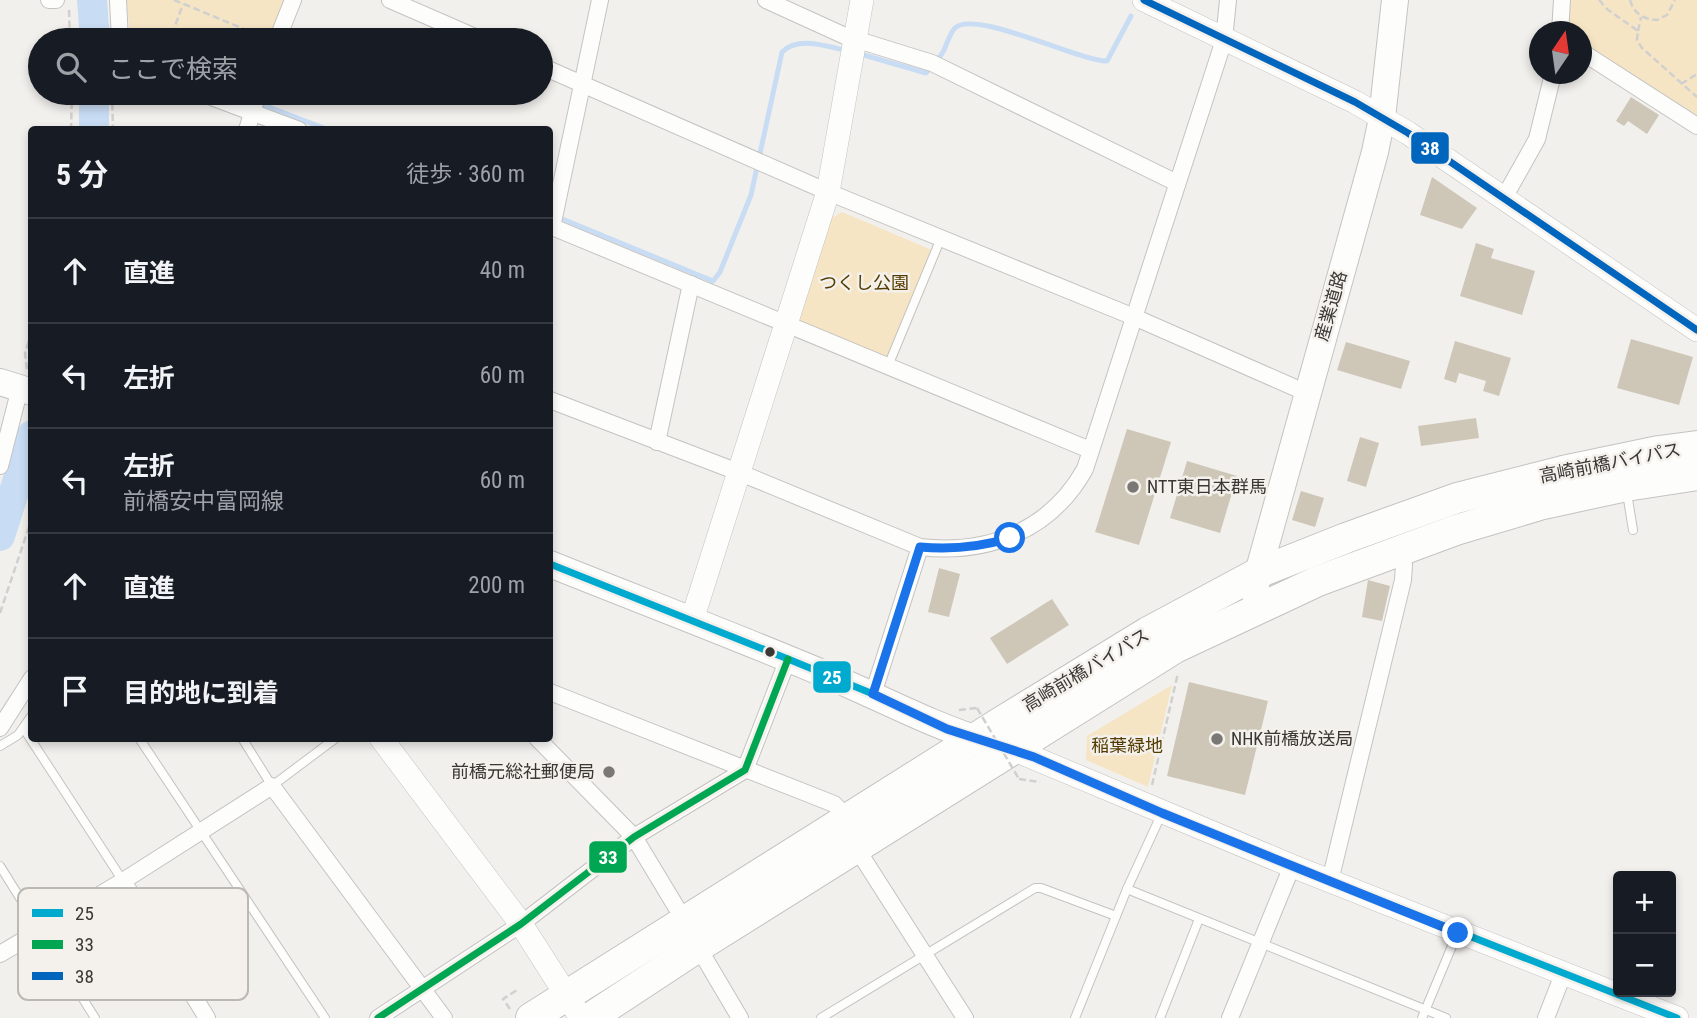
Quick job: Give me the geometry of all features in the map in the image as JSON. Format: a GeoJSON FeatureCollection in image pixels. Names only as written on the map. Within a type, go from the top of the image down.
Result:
{"type":"FeatureCollection","features":[{"type":"Feature","properties":{"kind":"highway","name":"高崎前橋バイパス"},"geometry":{"type":"LineString","coordinates":[[590,1018],[698,947],[857,849],[1017,764],[1175,648],[1257,608],[1400,550],[1697,446]]}},
{"type":"Feature","properties":{"kind":"highway","name":"高崎前橋バイパス"},"geometry":{"type":"LineString","coordinates":[[531,1018],[574,1007],[684,920],[1148,632],[1258,573],[1457,498],[1563,471],[1697,475]]}},
{"type":"Feature","properties":{"kind":"main road","name":"産業道路"},"geometry":{"type":"LineString","coordinates":[[1257,608],[1255,592],[1258,573],[1375,152],[1382,118],[1395,0]]}},
{"type":"Feature","properties":{"kind":"main road"},"geometry":{"type":"LineString","coordinates":[[553,565],[873,694],[928,721],[975,738],[1017,764]]}},
{"type":"Feature","properties":{"kind":"street"},"geometry":{"type":"LineString","coordinates":[[118,0],[119,28]]}},
{"type":"Feature","properties":{"kind":"street"},"geometry":{"type":"LineString","coordinates":[[280,28],[293,0]]}},
{"type":"Feature","properties":{"kind":"street"},"geometry":{"type":"LineString","coordinates":[[390,0],[454,28]]}},
{"type":"Feature","properties":{"kind":"street"},"geometry":{"type":"LineString","coordinates":[[553,217],[600,0]]}},
{"type":"Feature","properties":{"kind":"street"},"geometry":{"type":"LineString","coordinates":[[766,0],[855,40],[932,63],[1177,183]]}},
{"type":"Feature","properties":{"kind":"street"},"geometry":{"type":"LineString","coordinates":[[692,620],[828,192],[862,0]]}},
{"type":"Feature","properties":{"kind":"street"},"geometry":{"type":"LineString","coordinates":[[1144,0],[1355,102],[1382,118],[1697,330]]}},
{"type":"Feature","properties":{"kind":"street"},"geometry":{"type":"LineString","coordinates":[[553,401],[738,472],[920,547],[976,547],[1010,538],[1031,527],[1050,514],[1076,484],[1085,469],[1224,40],[1228,0]]}},
{"type":"Feature","properties":{"kind":"street"},"geometry":{"type":"LineString","coordinates":[[1561,21],[1562,0]]}},
{"type":"Feature","properties":{"kind":"street"},"geometry":{"type":"LineString","coordinates":[[1592,59],[1697,126]]}},
{"type":"Feature","properties":{"kind":"street"},"geometry":{"type":"LineString","coordinates":[[553,71],[828,192],[1134,317],[1307,393]]}},
{"type":"Feature","properties":{"kind":"street"},"geometry":{"type":"LineString","coordinates":[[1504,198],[1537,139],[1551,84]]}},
{"type":"Feature","properties":{"kind":"street"},"geometry":{"type":"LineString","coordinates":[[234,105],[289,126]]}},
{"type":"Feature","properties":{"kind":"street"},"geometry":{"type":"LineString","coordinates":[[248,126],[253,105]]}},
{"type":"Feature","properties":{"kind":"street"},"geometry":{"type":"LineString","coordinates":[[553,227],[1090,450]]}},
{"type":"Feature","properties":{"kind":"street"},"geometry":{"type":"LineString","coordinates":[[657,442],[691,284]]}},
{"type":"Feature","properties":{"kind":"street"},"geometry":{"type":"LineString","coordinates":[[0,466],[21,384]]}},
{"type":"Feature","properties":{"kind":"street"},"geometry":{"type":"LineString","coordinates":[[873,694],[920,547]]}},
{"type":"Feature","properties":{"kind":"street"},"geometry":{"type":"LineString","coordinates":[[1330,881],[1403,580],[1404,558],[1400,550]]}},
{"type":"Feature","properties":{"kind":"street"},"geometry":{"type":"LineString","coordinates":[[379,1018],[521,924],[634,837],[745,770],[788,659]]}},
{"type":"Feature","properties":{"kind":"street"},"geometry":{"type":"LineString","coordinates":[[0,728],[28,684]]}},
{"type":"Feature","properties":{"kind":"street"},"geometry":{"type":"LineString","coordinates":[[553,693],[834,804],[847,817]]}},
{"type":"Feature","properties":{"kind":"street"},"geometry":{"type":"LineString","coordinates":[[384,742],[521,924],[574,1007]]}},
{"type":"Feature","properties":{"kind":"street"},"geometry":{"type":"LineString","coordinates":[[541,742],[634,837],[684,920]]}},
{"type":"Feature","properties":{"kind":"street"},"geometry":{"type":"LineString","coordinates":[[1017,764],[1162,813],[1677,1018]]}},
{"type":"Feature","properties":{"kind":"street"},"geometry":{"type":"LineString","coordinates":[[111,888],[272,786],[444,1018]]}},
{"type":"Feature","properties":{"kind":"street"},"geometry":{"type":"LineString","coordinates":[[857,849],[965,1018]]}},
{"type":"Feature","properties":{"kind":"street"},"geometry":{"type":"LineString","coordinates":[[1233,1017],[1260,942],[1293,866]]}},
{"type":"Feature","properties":{"kind":"street"},"geometry":{"type":"LineString","coordinates":[[123,881],[127,888]]}},
{"type":"Feature","properties":{"kind":"street"},"geometry":{"type":"LineString","coordinates":[[0,954],[18,943]]}},
{"type":"Feature","properties":{"kind":"street"},"geometry":{"type":"LineString","coordinates":[[698,947],[740,1018]]}},
{"type":"Feature","properties":{"kind":"street"},"geometry":{"type":"LineString","coordinates":[[1546,1018],[1564,972]]}},
{"type":"Feature","properties":{"kind":"street"},"geometry":{"type":"LineString","coordinates":[[196,1000],[207,1018]]}},
{"type":"Feature","properties":{"kind":"lane"},"geometry":{"type":"LineString","coordinates":[[888,366],[941,238]]}},
{"type":"Feature","properties":{"kind":"lane"},"geometry":{"type":"LineString","coordinates":[[1624,472],[1633,530]]}},
{"type":"Feature","properties":{"kind":"lane"},"geometry":{"type":"LineString","coordinates":[[0,746],[24,729],[28,722]]}},
{"type":"Feature","properties":{"kind":"lane"},"geometry":{"type":"LineString","coordinates":[[24,729],[28,735]]}},
{"type":"Feature","properties":{"kind":"lane"},"geometry":{"type":"LineString","coordinates":[[32,742],[123,881]]}},
{"type":"Feature","properties":{"kind":"lane"},"geometry":{"type":"LineString","coordinates":[[142,742],[237,888]]}},
{"type":"Feature","properties":{"kind":"lane"},"geometry":{"type":"LineString","coordinates":[[244,742],[272,786],[331,742]]}},
{"type":"Feature","properties":{"kind":"lane"},"geometry":{"type":"LineString","coordinates":[[1075,1018],[1127,889],[1162,813]]}},
{"type":"Feature","properties":{"kind":"lane"},"geometry":{"type":"LineString","coordinates":[[0,866],[18,896]]}},
{"type":"Feature","properties":{"kind":"lane"},"geometry":{"type":"LineString","coordinates":[[821,1018],[1035,888],[1116,916]]}},
{"type":"Feature","properties":{"kind":"lane"},"geometry":{"type":"LineString","coordinates":[[1127,889],[1260,942],[1423,1014],[1446,1018]]}},
{"type":"Feature","properties":{"kind":"lane"},"geometry":{"type":"LineString","coordinates":[[248,904],[325,1018]]}},
{"type":"Feature","properties":{"kind":"lane"},"geometry":{"type":"LineString","coordinates":[[1160,1018],[1199,919]]}},
{"type":"Feature","properties":{"kind":"lane"},"geometry":{"type":"LineString","coordinates":[[1423,1014],[1458,933]]}},
{"type":"Feature","properties":{"kind":"lane"},"geometry":{"type":"LineString","coordinates":[[84,1000],[95,1018]]}},
{"type":"Feature","properties":{"kind":"path"},"geometry":{"type":"LineString","coordinates":[[174,0],[244,28]]}},
{"type":"Feature","properties":{"kind":"path"},"geometry":{"type":"LineString","coordinates":[[1599,0],[1606,9],[1638,31]]}},
{"type":"Feature","properties":{"kind":"path"},"geometry":{"type":"LineString","coordinates":[[1630,0],[1632,7],[1641,16],[1657,20],[1664,17],[1675,0]]}},
{"type":"Feature","properties":{"kind":"path"},"geometry":{"type":"LineString","coordinates":[[56,1],[66,28]]}},
{"type":"Feature","properties":{"kind":"path"},"geometry":{"type":"LineString","coordinates":[[174,28],[183,4]]}},
{"type":"Feature","properties":{"kind":"path"},"geometry":{"type":"LineString","coordinates":[[1641,16],[1637,40],[1642,48],[1697,97]]}},
{"type":"Feature","properties":{"kind":"path"},"geometry":{"type":"LineString","coordinates":[[1681,84],[1697,74]]}},
{"type":"Feature","properties":{"kind":"path"},"geometry":{"type":"LineString","coordinates":[[71,126],[72,105]]}},
{"type":"Feature","properties":{"kind":"path"},"geometry":{"type":"LineString","coordinates":[[112,105],[113,126]]}},
{"type":"Feature","properties":{"kind":"path"},"geometry":{"type":"LineString","coordinates":[[21,384],[28,344]]}},
{"type":"Feature","properties":{"kind":"path"},"geometry":{"type":"LineString","coordinates":[[0,613],[28,530]]}},
{"type":"Feature","properties":{"kind":"path"},"geometry":{"type":"LineString","coordinates":[[1151,792],[1178,673]]}},
{"type":"Feature","properties":{"kind":"path"},"geometry":{"type":"LineString","coordinates":[[958,710],[977,708],[1017,764],[1047,784]]}},
{"type":"Feature","properties":{"kind":"path"},"geometry":{"type":"LineString","coordinates":[[503,999],[517,990]]}},
{"type":"Feature","properties":{"kind":"green space"},"geometry":{"type":"Polygon","coordinates":[[[126,0],[284,0],[273,28],[130,28],[126,0]]]}},
{"type":"Feature","properties":{"kind":"green space"},"geometry":{"type":"Polygon","coordinates":[[[1570,0],[1697,0],[1697,115],[1592,49],[1592,21],[1569,21],[1570,0]]]}},
{"type":"Feature","properties":{"kind":"green space","name":"つくし公園"},"geometry":{"type":"Polygon","coordinates":[[[842,212],[932,250],[890,356],[881,360],[804,328],[799,318],[830,219],[842,212]]]}},
{"type":"Feature","properties":{"kind":"green space","name":"稲葉緑地"},"geometry":{"type":"Polygon","coordinates":[[[1172,685],[1148,787],[1086,760],[1087,736],[1172,685]]]}},
{"type":"Feature","properties":{"kind":"building"},"geometry":{"type":"Polygon","coordinates":[[[1631,97],[1659,115],[1647,134],[1628,121],[1624,126],[1616,121],[1631,97]]]}},
{"type":"Feature","properties":{"kind":"building"},"geometry":{"type":"Polygon","coordinates":[[[1432,177],[1477,208],[1462,229],[1420,215],[1432,177]]]}},
{"type":"Feature","properties":{"kind":"building"},"geometry":{"type":"Polygon","coordinates":[[[1476,243],[1494,249],[1491,258],[1535,271],[1522,315],[1460,296],[1476,243]]]}},
{"type":"Feature","properties":{"kind":"building"},"geometry":{"type":"Polygon","coordinates":[[[1631,339],[1693,357],[1679,405],[1617,388],[1631,339]]]}},
{"type":"Feature","properties":{"kind":"building"},"geometry":{"type":"Polygon","coordinates":[[[1455,341],[1511,358],[1499,396],[1483,391],[1486,381],[1459,373],[1456,383],[1444,379],[1455,341]]]}},
{"type":"Feature","properties":{"kind":"building"},"geometry":{"type":"Polygon","coordinates":[[[1346,342],[1410,361],[1401,389],[1337,370],[1346,342]]]}},
{"type":"Feature","properties":{"kind":"building"},"geometry":{"type":"Polygon","coordinates":[[[1476,418],[1479,438],[1421,446],[1418,426],[1476,418]]]}},
{"type":"Feature","properties":{"kind":"building","name":"NTT東日本群馬"},"geometry":{"type":"Polygon","coordinates":[[[1127,429],[1171,442],[1139,545],[1095,532],[1127,429]]]}},
{"type":"Feature","properties":{"kind":"building"},"geometry":{"type":"Polygon","coordinates":[[[1360,437],[1379,443],[1366,487],[1347,481],[1360,437]]]}},
{"type":"Feature","properties":{"kind":"building"},"geometry":{"type":"Polygon","coordinates":[[[1187,461],[1237,476],[1220,533],[1170,518],[1187,461]]]}},
{"type":"Feature","properties":{"kind":"building"},"geometry":{"type":"Polygon","coordinates":[[[1301,491],[1324,498],[1315,527],[1292,520],[1301,491]]]}},
{"type":"Feature","properties":{"kind":"building"},"geometry":{"type":"Polygon","coordinates":[[[939,568],[960,574],[949,617],[928,612],[939,568]]]}},
{"type":"Feature","properties":{"kind":"building"},"geometry":{"type":"Polygon","coordinates":[[[1368,580],[1390,586],[1382,621],[1362,617],[1368,580]]]}},
{"type":"Feature","properties":{"kind":"building"},"geometry":{"type":"Polygon","coordinates":[[[1052,599],[1069,625],[1007,664],[990,638],[1052,599]]]}},
{"type":"Feature","properties":{"kind":"building","name":"NHK前橋放送局"},"geometry":{"type":"Polygon","coordinates":[[[1189,682],[1268,701],[1245,795],[1167,776],[1189,682]]]}},
{"type":"Feature","properties":{"kind":"waterway"},"geometry":{"type":"LineString","coordinates":[[92,0],[94,28]]}},
{"type":"Feature","properties":{"kind":"waterway"},"geometry":{"type":"LineString","coordinates":[[857,53],[926,73],[943,52],[953,30],[966,24],[1004,30],[1093,59],[1107,61],[1131,16]]}},
{"type":"Feature","properties":{"kind":"waterway"},"geometry":{"type":"LineString","coordinates":[[555,216],[713,281],[720,272],[751,195],[782,52],[796,44],[805,43],[847,51]]}},
{"type":"Feature","properties":{"kind":"waterway"},"geometry":{"type":"LineString","coordinates":[[94,105],[94,126]]}},
{"type":"Feature","properties":{"kind":"waterway"},"geometry":{"type":"LineString","coordinates":[[263,105],[319,126]]}},
{"type":"Feature","properties":{"kind":"waterway"},"geometry":{"type":"LineString","coordinates":[[0,536],[28,448]]}},
{"type":"Feature","properties":{"kind":"transit line","name":"38"},"geometry":{"type":"LineString","coordinates":[[1144,0],[1355,102],[1408,133],[1697,330]]}},
{"type":"Feature","properties":{"kind":"transit line","name":"25"},"geometry":{"type":"LineString","coordinates":[[553,565],[873,694],[947,729],[1034,757],[1292,866],[1677,1018]]}},
{"type":"Feature","properties":{"kind":"transit line","name":"33"},"geometry":{"type":"LineString","coordinates":[[378,1018],[521,924],[634,837],[745,770],[788,659]]}},
{"type":"Feature","properties":{"kind":"place","name":"NTT東日本群馬"},"geometry":{"type":"Point","coordinates":[1133,487]}},
{"type":"Feature","properties":{"kind":"place","name":"NHK前橋放送局"},"geometry":{"type":"Point","coordinates":[1217,739]}},
{"type":"Feature","properties":{"kind":"place","name":"前橋元総社郵便局"},"geometry":{"type":"Point","coordinates":[609,772]}},
{"type":"Feature","properties":{"kind":"route"},"geometry":{"type":"LineString","coordinates":[[1010,538],[976,547],[920,547],[873,694],[947,729],[1034,757],[1162,813],[1458,933]]}}]}
